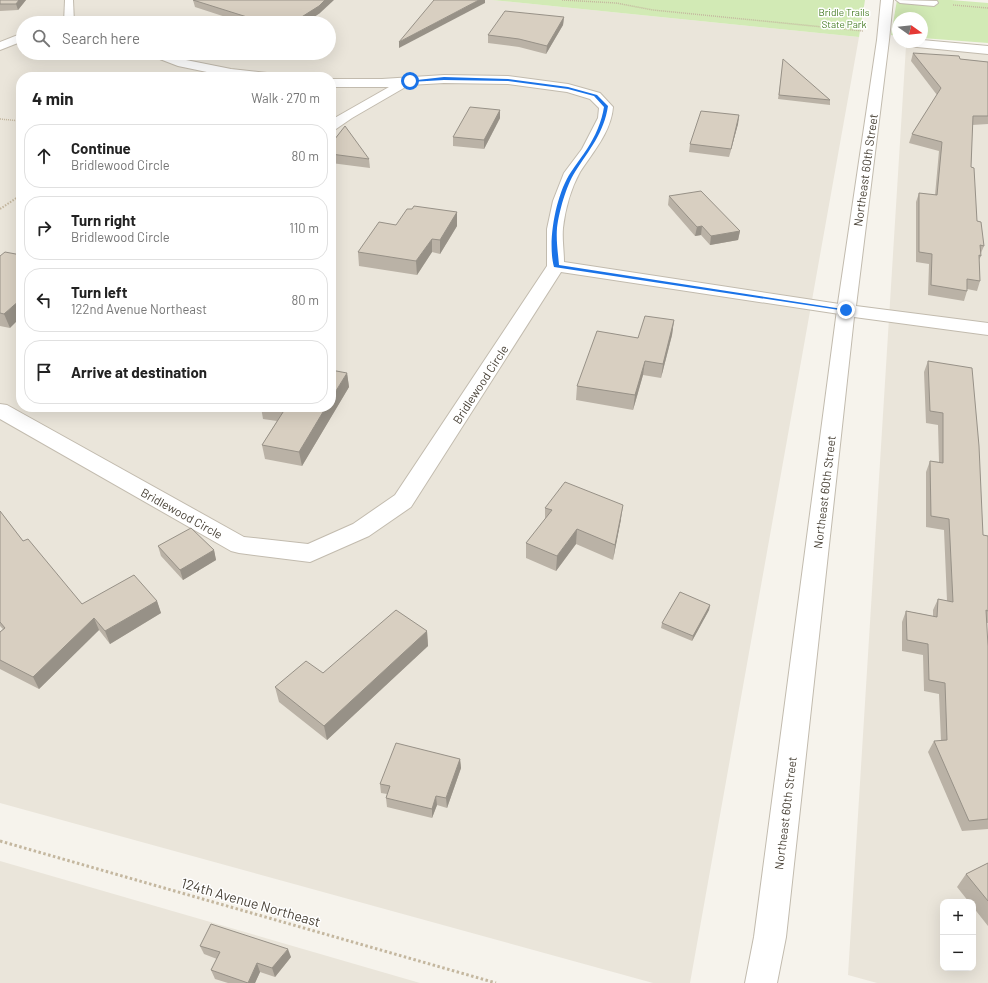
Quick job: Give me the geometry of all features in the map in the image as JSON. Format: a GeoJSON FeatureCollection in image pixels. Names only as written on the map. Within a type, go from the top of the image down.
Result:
{"type":"FeatureCollection","features":[{"type":"Feature","properties":{"kind":"street","name":"Northeast 60th Street"},"geometry":{"type":"LineString","coordinates":[[761,983],[771,929],[846,310],[888,38],[887,0]]}},
{"type":"Feature","properties":{"kind":"street"},"geometry":{"type":"LineString","coordinates":[[0,46],[16,40]]}},
{"type":"Feature","properties":{"kind":"street"},"geometry":{"type":"LineString","coordinates":[[928,44],[988,50]]}},
{"type":"Feature","properties":{"kind":"street"},"geometry":{"type":"LineString","coordinates":[[175,60],[226,72]]}},
{"type":"Feature","properties":{"kind":"street"},"geometry":{"type":"LineString","coordinates":[[336,83],[382,83],[444,78],[508,80],[568,88],[595,96],[606,106],[604,118],[589,150],[572,173],[561,201],[554,229],[556,266],[846,310],[988,329]]}},
{"type":"Feature","properties":{"kind":"street"},"geometry":{"type":"LineString","coordinates":[[336,122],[346,115],[410,81]]}},
{"type":"Feature","properties":{"kind":"street","name":"Bridlewood Circle"},"geometry":{"type":"LineString","coordinates":[[0,410],[239,544],[310,553],[361,530],[403,501],[556,266]]}},
{"type":"Feature","properties":{"kind":"lane"},"geometry":{"type":"LineString","coordinates":[[69,0],[69,16]]}},
{"type":"Feature","properties":{"kind":"lane"},"geometry":{"type":"LineString","coordinates":[[900,0],[934,3]]}},
{"type":"Feature","properties":{"kind":"path"},"geometry":{"type":"LineString","coordinates":[[562,0],[616,3],[653,10],[888,38]]}},
{"type":"Feature","properties":{"kind":"path"},"geometry":{"type":"LineString","coordinates":[[934,3],[988,8]]}},
{"type":"Feature","properties":{"kind":"path"},"geometry":{"type":"LineString","coordinates":[[0,119],[16,121]]}},
{"type":"Feature","properties":{"kind":"path"},"geometry":{"type":"LineString","coordinates":[[0,209],[16,198]]}},
{"type":"Feature","properties":{"kind":"path","name":"124th Avenue Northeast"},"geometry":{"type":"LineString","coordinates":[[0,841],[496,983]]}},
{"type":"Feature","properties":{"kind":"shaded area"},"geometry":{"type":"Polygon","coordinates":[[[0,0],[492,0],[859,37],[690,983],[653,983],[0,803],[0,0]]]}},
{"type":"Feature","properties":{"kind":"shaded area"},"geometry":{"type":"Polygon","coordinates":[[[906,48],[926,48],[988,54],[988,983],[877,983],[848,975],[906,48]]]}},
{"type":"Feature","properties":{"kind":"shaded area"},"geometry":{"type":"Polygon","coordinates":[[[0,861],[420,983],[0,983],[0,861]]]}},
{"type":"Feature","properties":{"kind":"green space","name":"Bridle Trails State Park"},"geometry":{"type":"Polygon","coordinates":[[[492,0],[865,0],[859,37],[492,0]]]}},
{"type":"Feature","properties":{"kind":"green space"},"geometry":{"type":"Polygon","coordinates":[[[897,0],[951,0],[988,3],[988,43],[928,38],[928,12],[895,12],[897,0]]]}},
{"type":"Feature","properties":{"kind":"building"},"geometry":{"type":"Polygon","coordinates":[[[0,0],[19,0],[16,4],[0,4],[0,0]]]}},
{"type":"Feature","properties":{"kind":"building"},"geometry":{"type":"Polygon","coordinates":[[[193,0],[325,0],[319,6],[303,16],[244,16],[193,0]]]}},
{"type":"Feature","properties":{"kind":"building"},"geometry":{"type":"Polygon","coordinates":[[[434,0],[479,0],[399,42],[434,0]]]}},
{"type":"Feature","properties":{"kind":"building"},"geometry":{"type":"Polygon","coordinates":[[[505,11],[564,17],[547,46],[519,39],[488,35],[505,11]]]}},
{"type":"Feature","properties":{"kind":"building"},"geometry":{"type":"Polygon","coordinates":[[[913,53],[959,56],[960,59],[988,62],[988,116],[973,116],[971,167],[974,168],[977,221],[981,222],[984,246],[980,245],[980,281],[967,279],[967,291],[931,285],[932,254],[919,252],[919,193],[937,195],[942,142],[912,134],[941,88],[913,53]]]}},
{"type":"Feature","properties":{"kind":"building"},"geometry":{"type":"Polygon","coordinates":[[[783,59],[830,100],[779,95],[783,59]]]}},
{"type":"Feature","properties":{"kind":"building"},"geometry":{"type":"Polygon","coordinates":[[[470,107],[500,110],[484,140],[453,137],[470,107]]]}},
{"type":"Feature","properties":{"kind":"building"},"geometry":{"type":"Polygon","coordinates":[[[701,111],[739,115],[731,149],[690,144],[701,111]]]}},
{"type":"Feature","properties":{"kind":"building"},"geometry":{"type":"Polygon","coordinates":[[[345,126],[369,159],[336,155],[336,138],[345,126]]]}},
{"type":"Feature","properties":{"kind":"building"},"geometry":{"type":"Polygon","coordinates":[[[701,191],[740,231],[711,236],[702,226],[697,227],[669,196],[701,191]]]}},
{"type":"Feature","properties":{"kind":"building"},"geometry":{"type":"Polygon","coordinates":[[[414,206],[457,212],[440,240],[432,239],[416,261],[358,252],[379,222],[396,225],[407,209],[412,209],[414,206]]]}},
{"type":"Feature","properties":{"kind":"building"},"geometry":{"type":"Polygon","coordinates":[[[5,252],[16,254],[16,303],[4,314],[0,313],[0,256],[5,252]]]}},
{"type":"Feature","properties":{"kind":"building"},"geometry":{"type":"Polygon","coordinates":[[[645,316],[674,320],[663,364],[645,361],[635,395],[577,386],[597,331],[638,338],[645,316]]]}},
{"type":"Feature","properties":{"kind":"building"},"geometry":{"type":"Polygon","coordinates":[[[928,361],[972,368],[979,446],[983,535],[988,536],[988,611],[986,610],[988,646],[988,819],[969,821],[934,741],[947,740],[945,683],[929,680],[928,644],[907,640],[906,611],[937,617],[938,599],[953,602],[949,519],[931,516],[930,461],[943,463],[943,413],[930,411],[928,361]]]}},
{"type":"Feature","properties":{"kind":"building"},"geometry":{"type":"Polygon","coordinates":[[[336,371],[347,373],[336,391],[336,371]]]}},
{"type":"Feature","properties":{"kind":"building"},"geometry":{"type":"Polygon","coordinates":[[[283,412],[323,412],[299,452],[262,445],[283,412]]]}},
{"type":"Feature","properties":{"kind":"building"},"geometry":{"type":"Polygon","coordinates":[[[565,482],[623,505],[615,545],[577,529],[557,556],[526,543],[552,510],[545,508],[565,482]]]}},
{"type":"Feature","properties":{"kind":"building"},"geometry":{"type":"Polygon","coordinates":[[[0,511],[23,541],[28,539],[82,604],[134,575],[157,601],[105,631],[94,618],[33,677],[0,660],[0,632],[5,628],[0,622],[0,511]]]}},
{"type":"Feature","properties":{"kind":"building"},"geometry":{"type":"Polygon","coordinates":[[[191,528],[214,550],[180,570],[158,546],[191,528]]]}},
{"type":"Feature","properties":{"kind":"building"},"geometry":{"type":"Polygon","coordinates":[[[680,592],[710,605],[693,636],[662,623],[680,592]]]}},
{"type":"Feature","properties":{"kind":"building"},"geometry":{"type":"Polygon","coordinates":[[[396,610],[427,631],[324,726],[275,687],[306,661],[323,673],[396,610]]]}},
{"type":"Feature","properties":{"kind":"building"},"geometry":{"type":"Polygon","coordinates":[[[396,743],[460,759],[446,798],[436,796],[432,809],[386,798],[390,786],[380,784],[396,743]]]}},
{"type":"Feature","properties":{"kind":"building"},"geometry":{"type":"Polygon","coordinates":[[[988,863],[988,901],[966,874],[988,863]]]}},
{"type":"Feature","properties":{"kind":"building"},"geometry":{"type":"Polygon","coordinates":[[[211,924],[288,949],[272,968],[257,963],[248,983],[211,970],[220,952],[200,946],[211,924]]]}},
{"type":"Feature","properties":{"kind":"route"},"geometry":{"type":"LineString","coordinates":[[410,81],[444,78],[508,80],[568,88],[595,96],[606,106],[604,118],[589,150],[572,173],[561,201],[554,229],[556,266],[846,310]]}}]}
